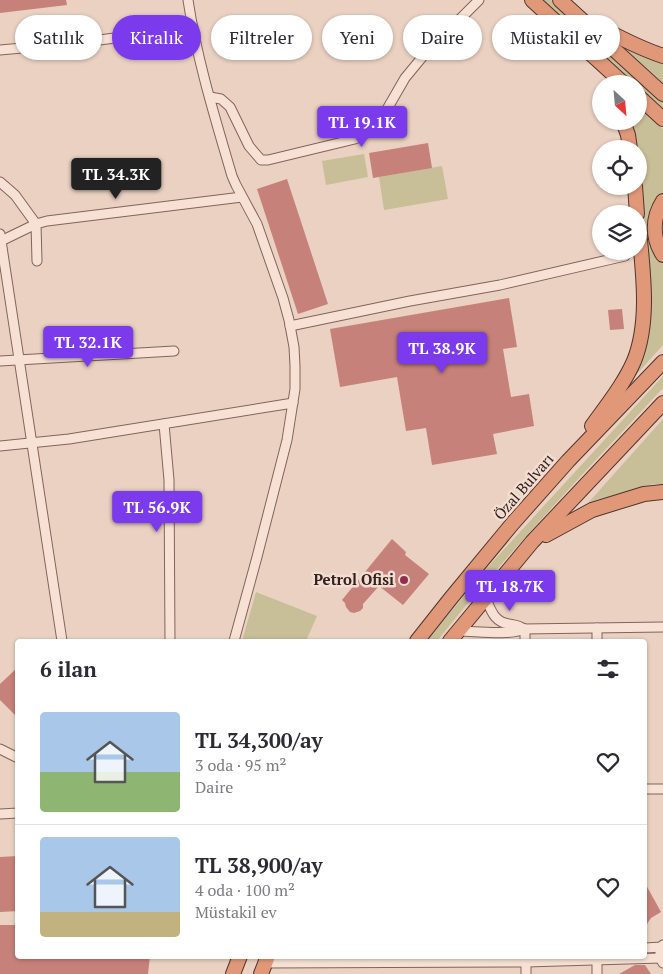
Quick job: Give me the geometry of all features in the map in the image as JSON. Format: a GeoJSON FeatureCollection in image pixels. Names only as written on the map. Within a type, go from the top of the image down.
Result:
{"type":"FeatureCollection","features":[{"type":"Feature","properties":{"kind":"highway"},"geometry":{"type":"LineString","coordinates":[[532,0],[549,15]]}},
{"type":"Feature","properties":{"kind":"highway"},"geometry":{"type":"LineString","coordinates":[[560,0],[663,94]]}},
{"type":"Feature","properties":{"kind":"highway"},"geometry":{"type":"LineString","coordinates":[[572,10],[619,38],[663,56]]}},
{"type":"Feature","properties":{"kind":"highway"},"geometry":{"type":"LineString","coordinates":[[596,60],[604,75]]}},
{"type":"Feature","properties":{"kind":"highway"},"geometry":{"type":"LineString","coordinates":[[598,60],[614,75]]}},
{"type":"Feature","properties":{"kind":"highway"},"geometry":{"type":"LineString","coordinates":[[648,106],[663,120]]}},
{"type":"Feature","properties":{"kind":"highway"},"geometry":{"type":"LineString","coordinates":[[663,201],[657,213],[655,236],[663,255]]}},
{"type":"Feature","properties":{"kind":"highway"},"geometry":{"type":"LineString","coordinates":[[568,461],[634,362],[643,324],[642,260]]}},
{"type":"Feature","properties":{"kind":"highway","name":"Özal Bulvarı"},"geometry":{"type":"LineString","coordinates":[[419,639],[513,523],[568,461],[663,362]]}},
{"type":"Feature","properties":{"kind":"highway"},"geometry":{"type":"LineString","coordinates":[[455,636],[532,542],[663,403]]}},
{"type":"Feature","properties":{"kind":"highway"},"geometry":{"type":"LineString","coordinates":[[532,542],[592,510],[644,494],[663,492]]}},
{"type":"Feature","properties":{"kind":"highway"},"geometry":{"type":"LineString","coordinates":[[233,974],[239,959]]}},
{"type":"Feature","properties":{"kind":"street"},"geometry":{"type":"LineString","coordinates":[[188,0],[191,15]]}},
{"type":"Feature","properties":{"kind":"street"},"geometry":{"type":"LineString","coordinates":[[210,98],[221,99],[230,107],[249,146],[261,160],[268,160],[355,139],[368,132],[386,111],[405,78],[424,55],[479,0]]}},
{"type":"Feature","properties":{"kind":"street"},"geometry":{"type":"LineString","coordinates":[[0,50],[112,39]]}},
{"type":"Feature","properties":{"kind":"street"},"geometry":{"type":"LineString","coordinates":[[201,60],[232,176],[257,224],[283,298],[294,347],[295,389],[286,440],[267,521],[235,639]]}},
{"type":"Feature","properties":{"kind":"street"},"geometry":{"type":"LineString","coordinates":[[0,182],[15,195],[36,224],[37,261]]}},
{"type":"Feature","properties":{"kind":"street"},"geometry":{"type":"LineString","coordinates":[[62,639],[0,238],[36,224],[242,196]]}},
{"type":"Feature","properties":{"kind":"street"},"geometry":{"type":"LineString","coordinates":[[290,326],[410,301],[500,285],[608,260]]}},
{"type":"Feature","properties":{"kind":"street"},"geometry":{"type":"LineString","coordinates":[[0,361],[174,351]]}},
{"type":"Feature","properties":{"kind":"street"},"geometry":{"type":"LineString","coordinates":[[0,446],[76,438],[293,402]]}},
{"type":"Feature","properties":{"kind":"street"},"geometry":{"type":"LineString","coordinates":[[164,424],[168,480],[170,639]]}},
{"type":"Feature","properties":{"kind":"street"},"geometry":{"type":"LineString","coordinates":[[486,599],[497,620],[505,624],[520,626],[524,629]]}},
{"type":"Feature","properties":{"kind":"street"},"geometry":{"type":"LineString","coordinates":[[455,636],[509,633],[524,629],[663,627]]}},
{"type":"Feature","properties":{"kind":"street"},"geometry":{"type":"LineString","coordinates":[[597,628],[597,639]]}},
{"type":"Feature","properties":{"kind":"street"},"geometry":{"type":"LineString","coordinates":[[524,629],[525,639]]}},
{"type":"Feature","properties":{"kind":"street"},"geometry":{"type":"LineString","coordinates":[[0,749],[15,756]]}},
{"type":"Feature","properties":{"kind":"street"},"geometry":{"type":"LineString","coordinates":[[647,789],[663,789]]}},
{"type":"Feature","properties":{"kind":"street"},"geometry":{"type":"LineString","coordinates":[[0,814],[15,813]]}},
{"type":"Feature","properties":{"kind":"street"},"geometry":{"type":"LineString","coordinates":[[630,959],[662,960],[660,951],[662,946],[647,948]]}},
{"type":"Feature","properties":{"kind":"street"},"geometry":{"type":"LineString","coordinates":[[265,964],[291,960],[526,959],[526,974]]}},
{"type":"Feature","properties":{"kind":"street"},"geometry":{"type":"LineString","coordinates":[[597,959],[597,974]]}},
{"type":"Feature","properties":{"kind":"shaded area"},"geometry":{"type":"Polygon","coordinates":[[[541,0],[551,0],[567,15],[557,15],[541,0]]]}},
{"type":"Feature","properties":{"kind":"shaded area"},"geometry":{"type":"Polygon","coordinates":[[[621,46],[663,64],[663,85],[621,46]]]}},
{"type":"Feature","properties":{"kind":"shaded area"},"geometry":{"type":"Polygon","coordinates":[[[606,60],[617,60],[633,75],[622,75],[606,60]]]}},
{"type":"Feature","properties":{"kind":"shaded area"},"geometry":{"type":"Polygon","coordinates":[[[648,88],[663,102],[663,112],[648,98],[648,88]]]}},
{"type":"Feature","properties":{"kind":"shaded area"},"geometry":{"type":"Polygon","coordinates":[[[648,115],[663,129],[663,192],[650,209],[649,228],[657,254],[663,264],[663,345],[636,375],[634,374],[643,260],[647,260],[647,205],[643,205],[642,195],[647,195],[647,140],[635,140],[632,130],[648,130],[648,115]]]}},
{"type":"Feature","properties":{"kind":"shaded area"},"geometry":{"type":"Polygon","coordinates":[[[364,154],[368,177],[326,185],[322,161],[364,154]]]}},
{"type":"Feature","properties":{"kind":"shaded area"},"geometry":{"type":"Polygon","coordinates":[[[442,166],[448,199],[384,210],[379,177],[442,166]]]}},
{"type":"Feature","properties":{"kind":"shaded area"},"geometry":{"type":"Polygon","coordinates":[[[663,376],[663,388],[519,544],[439,639],[429,639],[486,569],[663,376]]]}},
{"type":"Feature","properties":{"kind":"shaded area"},"geometry":{"type":"Polygon","coordinates":[[[663,419],[663,484],[653,484],[589,502],[663,419]]]}},
{"type":"Feature","properties":{"kind":"shaded area"},"geometry":{"type":"Polygon","coordinates":[[[256,592],[317,616],[307,639],[243,639],[256,592]]]}},
{"type":"Feature","properties":{"kind":"building"},"geometry":{"type":"Polygon","coordinates":[[[0,0],[66,0],[67,5],[0,13],[0,0]]]}},
{"type":"Feature","properties":{"kind":"building"},"geometry":{"type":"Polygon","coordinates":[[[428,143],[432,168],[373,178],[369,153],[428,143]]]}},
{"type":"Feature","properties":{"kind":"building"},"geometry":{"type":"Polygon","coordinates":[[[287,179],[328,304],[298,314],[257,189],[287,179]]]}},
{"type":"Feature","properties":{"kind":"building"},"geometry":{"type":"Polygon","coordinates":[[[509,298],[517,347],[503,349],[511,397],[529,394],[534,426],[493,434],[497,454],[432,465],[426,428],[406,431],[397,377],[340,387],[330,329],[509,298]]]}},
{"type":"Feature","properties":{"kind":"building"},"geometry":{"type":"Polygon","coordinates":[[[622,309],[624,329],[610,330],[608,310],[622,309]]]}},
{"type":"Feature","properties":{"kind":"building"},"geometry":{"type":"Polygon","coordinates":[[[392,539],[406,552],[405,555],[429,574],[403,605],[379,586],[363,604],[363,608],[360,611],[350,612],[342,600],[392,539]]]}},
{"type":"Feature","properties":{"kind":"building"},"geometry":{"type":"Polygon","coordinates":[[[15,670],[15,715],[0,700],[0,684],[15,670]]]}},
{"type":"Feature","properties":{"kind":"building"},"geometry":{"type":"Polygon","coordinates":[[[15,856],[15,911],[0,912],[0,857],[15,856]]]}},
{"type":"Feature","properties":{"kind":"building"},"geometry":{"type":"Polygon","coordinates":[[[647,887],[661,912],[651,918],[647,924],[647,887]]]}},
{"type":"Feature","properties":{"kind":"building"},"geometry":{"type":"Polygon","coordinates":[[[0,925],[15,925],[15,959],[150,959],[148,974],[0,974],[0,925]]]}},
{"type":"Feature","properties":{"kind":"building"},"geometry":{"type":"Polygon","coordinates":[[[635,965],[645,965],[651,974],[619,974],[635,965]]]}},
{"type":"Feature","properties":{"kind":"place","name":"Petrol Ofisi"},"geometry":{"type":"Point","coordinates":[404,580]}}]}
